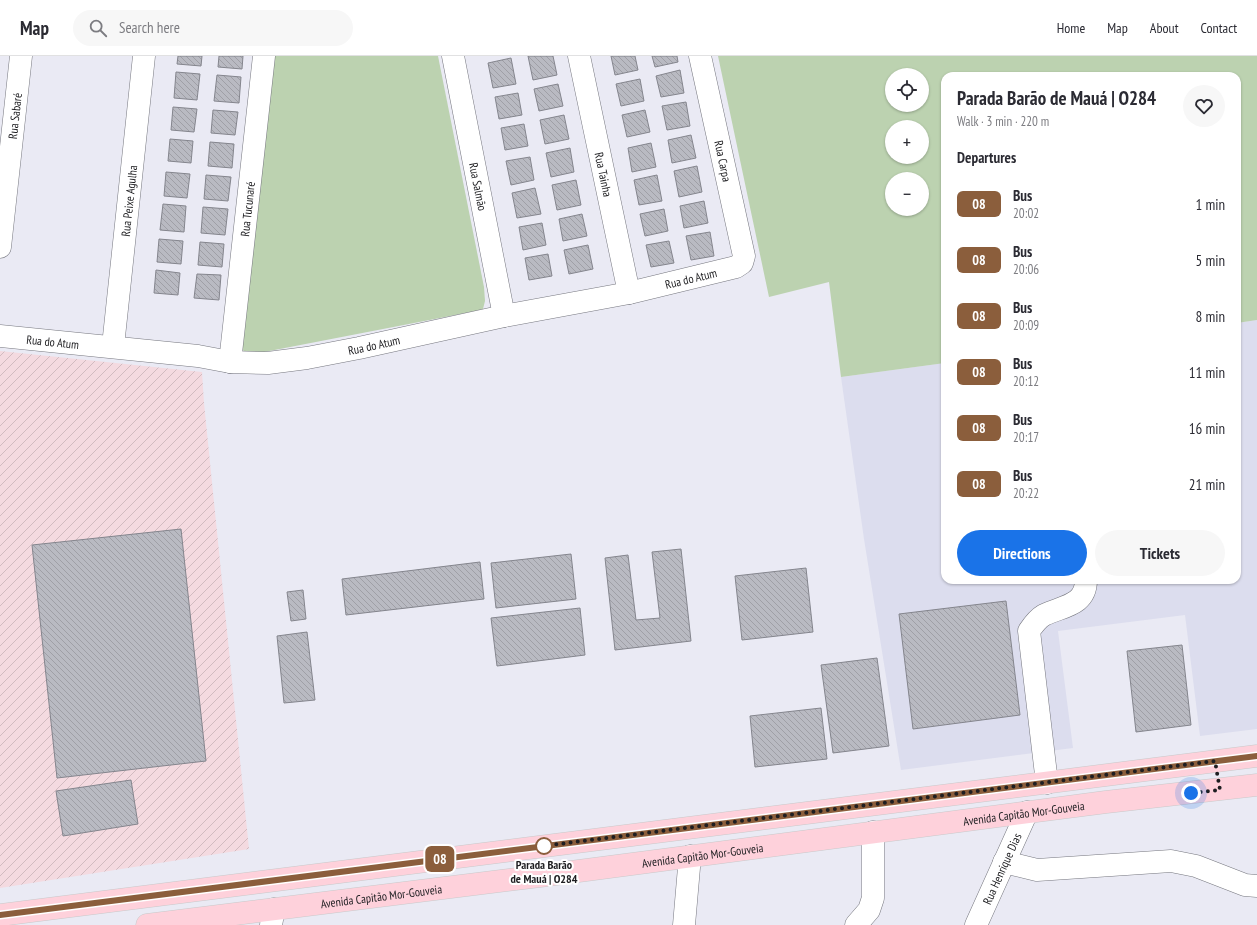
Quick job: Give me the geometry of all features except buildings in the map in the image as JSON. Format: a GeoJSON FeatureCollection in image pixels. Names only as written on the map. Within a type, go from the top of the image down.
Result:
{"type":"FeatureCollection","features":[{"type":"Feature","properties":{"kind":"main road"},"geometry":{"type":"LineString","coordinates":[[0,915],[1257,756]]}},
{"type":"Feature","properties":{"kind":"main road"},"geometry":{"type":"LineString","coordinates":[[1215,761],[1220,790]]}},
{"type":"Feature","properties":{"kind":"main road","name":"Avenida Capitão Mor-Gouveia"},"geometry":{"type":"LineString","coordinates":[[147,925],[272,917],[556,874],[690,856],[1106,802],[1257,785]]}},
{"type":"Feature","properties":{"kind":"street","name":"Rua Sabaré"},"geometry":{"type":"LineString","coordinates":[[0,246],[21,56]]}},
{"type":"Feature","properties":{"kind":"street","name":"Rua Peixe Agulha"},"geometry":{"type":"LineString","coordinates":[[113,346],[144,56]]}},
{"type":"Feature","properties":{"kind":"street","name":"Rua Tucunaré"},"geometry":{"type":"LineString","coordinates":[[230,362],[264,56]]}},
{"type":"Feature","properties":{"kind":"street","name":"Rua Salmão"},"geometry":{"type":"LineString","coordinates":[[453,56],[504,316]]}},
{"type":"Feature","properties":{"kind":"street","name":"Rua Tainha"},"geometry":{"type":"LineString","coordinates":[[579,56],[629,293]]}},
{"type":"Feature","properties":{"kind":"street","name":"Rua Carpa"},"geometry":{"type":"LineString","coordinates":[[700,56],[744,256],[744,261],[741,264]]}},
{"type":"Feature","properties":{"kind":"street","name":"Rua do Atum"},"geometry":{"type":"LineString","coordinates":[[0,336],[113,346],[198,356],[230,362],[268,363],[307,358],[359,348],[504,316],[629,293],[736,267],[741,264]]}},
{"type":"Feature","properties":{"kind":"street"},"geometry":{"type":"LineString","coordinates":[[1047,783],[1029,632],[1034,623],[1043,616],[1071,606],[1080,598],[1086,584]]}},
{"type":"Feature","properties":{"kind":"street","name":"Rua Henrique Dias"},"geometry":{"type":"LineString","coordinates":[[976,925],[1027,812]]}},
{"type":"Feature","properties":{"kind":"street"},"geometry":{"type":"LineString","coordinates":[[856,925],[869,910],[872,898],[873,832]]}},
{"type":"Feature","properties":{"kind":"street"},"geometry":{"type":"LineString","coordinates":[[684,925],[690,856]]}},
{"type":"Feature","properties":{"kind":"street"},"geometry":{"type":"LineString","coordinates":[[1004,862],[1037,870],[1171,861],[1196,866],[1245,885],[1257,886]]}},
{"type":"Feature","properties":{"kind":"shaded area"},"geometry":{"type":"Polygon","coordinates":[[[1257,320],[1257,729],[1200,736],[1185,615],[1058,631],[1073,748],[901,770],[864,539],[841,377],[941,364],[941,584],[1241,584],[1241,322],[1257,320]]]}},
{"type":"Feature","properties":{"kind":"shaded area"},"geometry":{"type":"Polygon","coordinates":[[[0,351],[202,372],[249,849],[0,888],[0,351]]]}},
{"type":"Feature","properties":{"kind":"green space"},"geometry":{"type":"Polygon","coordinates":[[[269,56],[438,56],[484,287],[485,301],[483,309],[259,353],[247,353],[241,349],[269,56]]]}},
{"type":"Feature","properties":{"kind":"green space"},"geometry":{"type":"Polygon","coordinates":[[[718,56],[1257,56],[1257,320],[1241,322],[1241,72],[941,72],[941,364],[841,377],[829,282],[769,297],[718,56]]]}},
{"type":"Feature","properties":{"kind":"bus line","name":"08"},"geometry":{"type":"LineString","coordinates":[[0,915],[1257,756]]}},
{"type":"Feature","properties":{"kind":"place","name":"Parada Barão de Mauá | O284"},"geometry":{"type":"Point","coordinates":[544,846]}},
{"type":"Feature","properties":{"kind":"route"},"geometry":{"type":"LineString","coordinates":[[544,846],[1215,761],[1220,790],[1191,793]]}}]}
